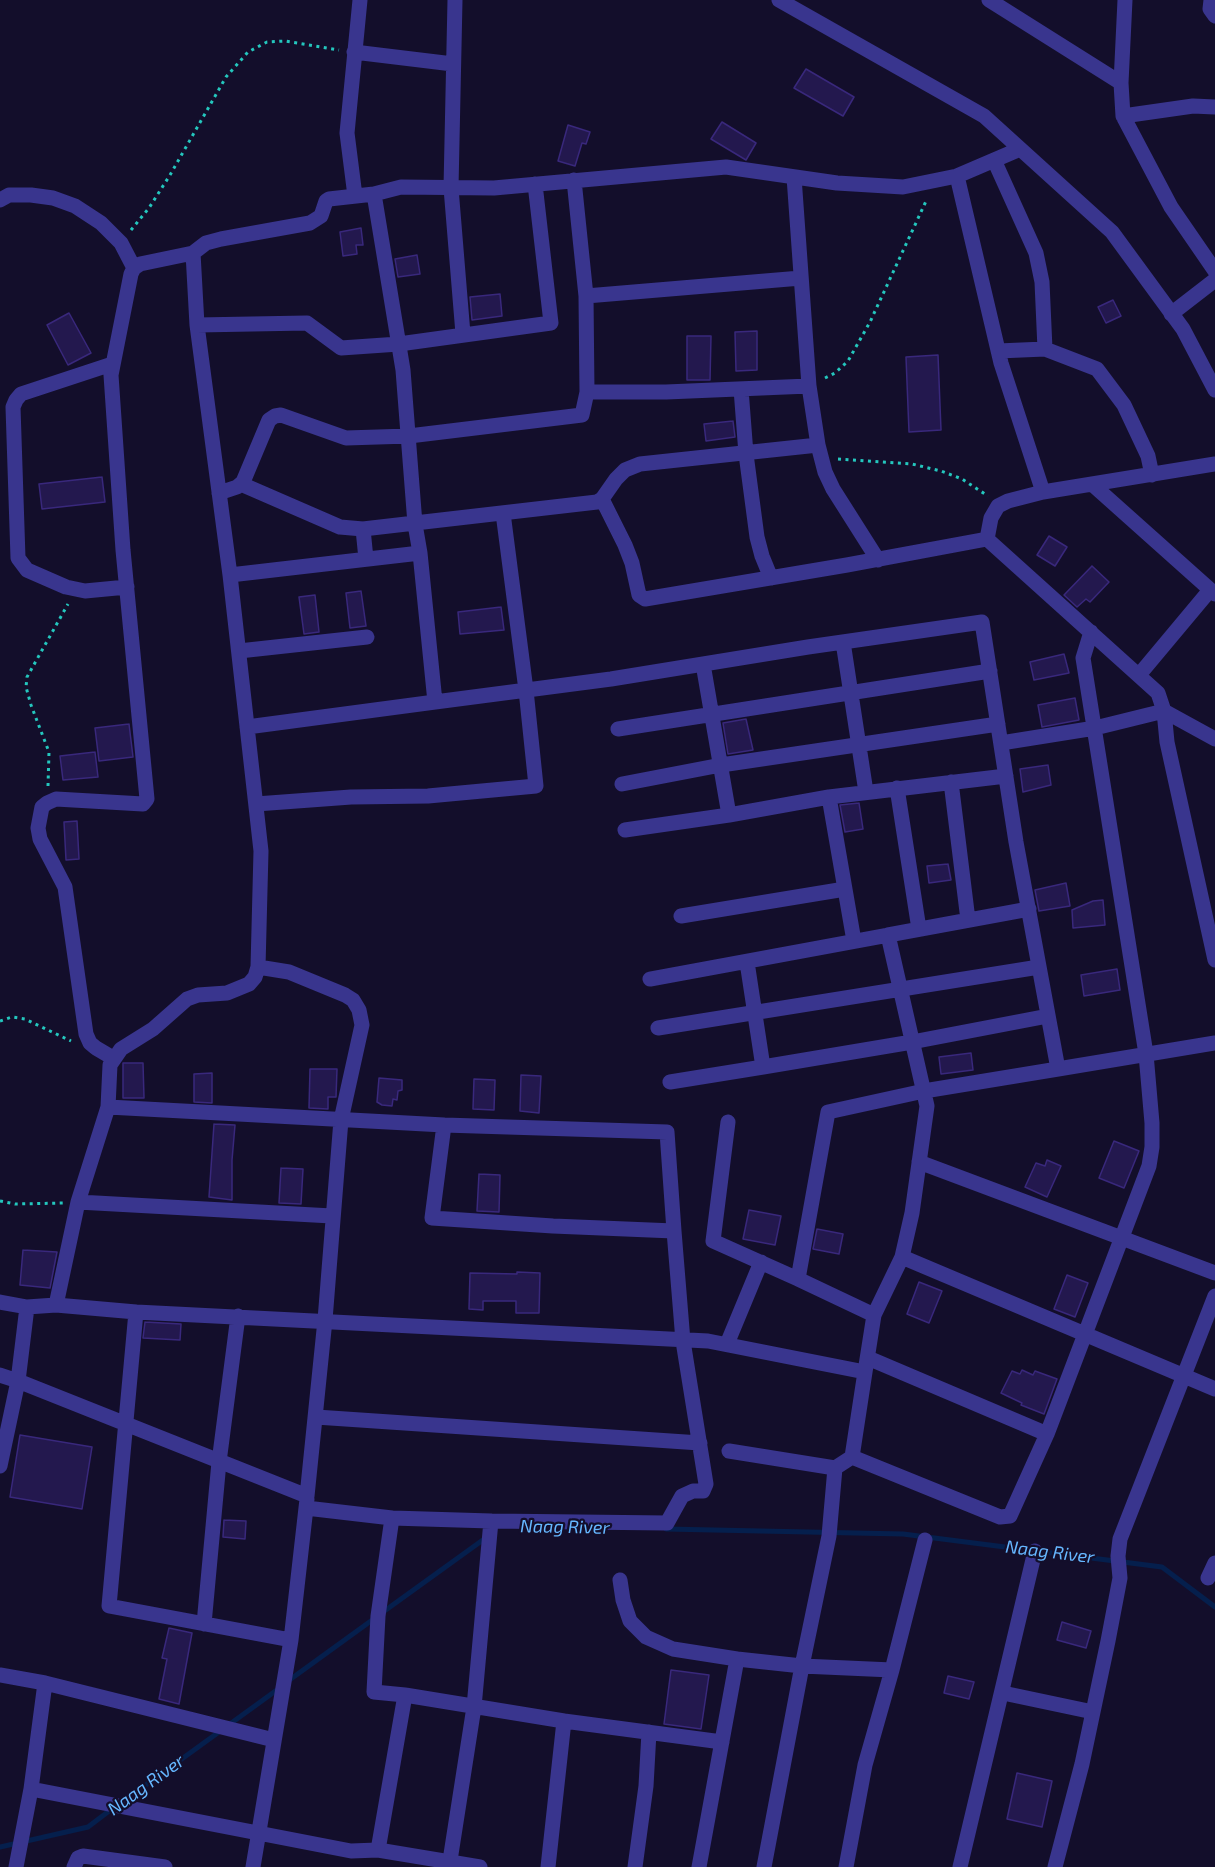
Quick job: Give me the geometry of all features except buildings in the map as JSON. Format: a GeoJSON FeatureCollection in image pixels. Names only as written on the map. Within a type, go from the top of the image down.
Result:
{"type":"FeatureCollection","features":[{"type":"Feature","properties":{"kind":"street"},"geometry":{"type":"LineString","coordinates":[[355,195],[347,133],[360,0]]}},
{"type":"Feature","properties":{"kind":"street"},"geometry":{"type":"LineString","coordinates":[[455,0],[451,188],[463,334]]}},
{"type":"Feature","properties":{"kind":"street"},"geometry":{"type":"LineString","coordinates":[[779,0],[984,116],[1112,232],[1183,330],[1215,390]]}},
{"type":"Feature","properties":{"kind":"street"},"geometry":{"type":"LineString","coordinates":[[989,0],[1121,83]]}},
{"type":"Feature","properties":{"kind":"street"},"geometry":{"type":"LineString","coordinates":[[1125,0],[1121,83],[1123,116],[1171,207],[1215,271]]}},
{"type":"Feature","properties":{"kind":"street"},"geometry":{"type":"LineString","coordinates":[[1211,0],[1210,9],[1215,16]]}},
{"type":"Feature","properties":{"kind":"street"},"geometry":{"type":"LineString","coordinates":[[354,52],[453,64]]}},
{"type":"Feature","properties":{"kind":"street"},"geometry":{"type":"LineString","coordinates":[[1123,116],[1193,106],[1215,107]]}},
{"type":"Feature","properties":{"kind":"street"},"geometry":{"type":"LineString","coordinates":[[113,1058],[90,1043],[86,1034],[65,887],[40,839],[39,816],[42,807],[56,799],[143,804],[147,800],[123,550],[111,383],[112,364],[130,274],[134,268],[140,264],[193,253],[206,243],[221,239],[310,223],[321,216],[326,201],[374,194],[401,187],[494,188],[726,167],[837,183],[903,187],[957,176],[1020,149]]}},
{"type":"Feature","properties":{"kind":"street"},"geometry":{"type":"LineString","coordinates":[[994,160],[1036,253],[1042,282],[1045,349]]}},
{"type":"Feature","properties":{"kind":"street"},"geometry":{"type":"LineString","coordinates":[[957,176],[998,351],[1043,492]]}},
{"type":"Feature","properties":{"kind":"street"},"geometry":{"type":"LineString","coordinates":[[794,177],[809,386],[820,452],[825,472],[833,489],[878,560]]}},
{"type":"Feature","properties":{"kind":"street"},"geometry":{"type":"LineString","coordinates":[[219,493],[243,482],[270,420],[275,416],[346,438],[409,436],[582,415],[587,392],[585,296],[574,180]]}},
{"type":"Feature","properties":{"kind":"street"},"geometry":{"type":"LineString","coordinates":[[197,325],[307,323],[341,348],[399,344],[551,323],[535,184]]}},
{"type":"Feature","properties":{"kind":"street"},"geometry":{"type":"LineString","coordinates":[[374,194],[399,344],[409,436],[415,524],[435,702]]}},
{"type":"Feature","properties":{"kind":"street"},"geometry":{"type":"LineString","coordinates":[[0,200],[9,195],[53,198],[75,206],[101,223],[121,243],[134,268]]}},
{"type":"Feature","properties":{"kind":"street"},"geometry":{"type":"LineString","coordinates":[[56,1305],[78,1203],[108,1107],[110,1065],[113,1058],[121,1049],[153,1029],[187,999],[198,995],[239,990],[249,984],[258,968],[261,851],[230,575],[197,325],[193,253]]}},
{"type":"Feature","properties":{"kind":"street"},"geometry":{"type":"LineString","coordinates":[[585,296],[801,278]]}},
{"type":"Feature","properties":{"kind":"street"},"geometry":{"type":"LineString","coordinates":[[1171,314],[1215,280]]}},
{"type":"Feature","properties":{"kind":"street"},"geometry":{"type":"LineString","coordinates":[[998,351],[1045,349],[1097,369],[1124,405],[1148,456],[1152,475]]}},
{"type":"Feature","properties":{"kind":"street"},"geometry":{"type":"LineString","coordinates":[[112,364],[21,394],[13,407],[18,558],[27,570],[77,590],[127,587]]}},
{"type":"Feature","properties":{"kind":"street"},"geometry":{"type":"LineString","coordinates":[[587,392],[666,393],[809,386]]}},
{"type":"Feature","properties":{"kind":"street"},"geometry":{"type":"LineString","coordinates":[[741,389],[746,454],[757,537],[771,578]]}},
{"type":"Feature","properties":{"kind":"street"},"geometry":{"type":"LineString","coordinates":[[241,484],[340,527],[363,529],[599,501],[616,479],[626,470],[640,464],[746,454],[820,452]]}},
{"type":"Feature","properties":{"kind":"street"},"geometry":{"type":"LineString","coordinates":[[987,539],[991,519],[998,506],[1008,501],[1043,492],[1215,464]]}},
{"type":"Feature","properties":{"kind":"street"},"geometry":{"type":"LineString","coordinates":[[1093,485],[1213,592],[1139,675]]}},
{"type":"Feature","properties":{"kind":"street"},"geometry":{"type":"LineString","coordinates":[[599,501],[625,545],[641,598],[645,599],[878,560],[987,539]]}},
{"type":"Feature","properties":{"kind":"street"},"geometry":{"type":"LineString","coordinates":[[256,804],[351,797],[428,796],[536,786],[503,513]]}},
{"type":"Feature","properties":{"kind":"street"},"geometry":{"type":"LineString","coordinates":[[363,529],[366,559]]}},
{"type":"Feature","properties":{"kind":"street"},"geometry":{"type":"LineString","coordinates":[[987,539],[1158,693],[1164,711],[1167,742],[1215,960]]}},
{"type":"Feature","properties":{"kind":"street"},"geometry":{"type":"LineString","coordinates":[[230,575],[420,553]]}},
{"type":"Feature","properties":{"kind":"street"},"geometry":{"type":"LineString","coordinates":[[247,727],[526,690],[982,622],[1006,777],[1058,1069]]}},
{"type":"Feature","properties":{"kind":"street"},"geometry":{"type":"LineString","coordinates":[[852,1456],[1000,1517],[1010,1516],[1047,1434],[1149,1166],[1152,1147],[1146,1054],[1083,658],[1091,632]]}},
{"type":"Feature","properties":{"kind":"street"},"geometry":{"type":"LineString","coordinates":[[239,651],[367,637]]}},
{"type":"Feature","properties":{"kind":"street"},"geometry":{"type":"LineString","coordinates":[[843,642],[866,792]]}},
{"type":"Feature","properties":{"kind":"street"},"geometry":{"type":"LineString","coordinates":[[703,664],[729,815]]}},
{"type":"Feature","properties":{"kind":"street"},"geometry":{"type":"LineString","coordinates":[[618,729],[990,671]]}},
{"type":"Feature","properties":{"kind":"street"},"geometry":{"type":"LineString","coordinates":[[1001,743],[1095,728],[1164,711],[1215,739]]}},
{"type":"Feature","properties":{"kind":"street"},"geometry":{"type":"LineString","coordinates":[[622,784],[721,765],[998,724]]}},
{"type":"Feature","properties":{"kind":"street"},"geometry":{"type":"LineString","coordinates":[[626,830],[829,797],[1006,777]]}},
{"type":"Feature","properties":{"kind":"street"},"geometry":{"type":"LineString","coordinates":[[951,782],[968,920]]}},
{"type":"Feature","properties":{"kind":"street"},"geometry":{"type":"LineString","coordinates":[[897,788],[919,929]]}},
{"type":"Feature","properties":{"kind":"street"},"geometry":{"type":"LineString","coordinates":[[829,797],[854,941]]}},
{"type":"Feature","properties":{"kind":"street"},"geometry":{"type":"LineString","coordinates":[[681,916],[845,889]]}},
{"type":"Feature","properties":{"kind":"street"},"geometry":{"type":"LineString","coordinates":[[650,979],[1029,909]]}},
{"type":"Feature","properties":{"kind":"street"},"geometry":{"type":"LineString","coordinates":[[729,1451],[835,1468],[852,1456],[874,1315],[902,1257],[912,1213],[927,1106],[888,934]]}},
{"type":"Feature","properties":{"kind":"street"},"geometry":{"type":"LineString","coordinates":[[747,962],[763,1067]]}},
{"type":"Feature","properties":{"kind":"street"},"geometry":{"type":"LineString","coordinates":[[658,1028],[1039,967]]}},
{"type":"Feature","properties":{"kind":"street"},"geometry":{"type":"LineString","coordinates":[[253,1867],[291,1640],[316,1417],[340,1120],[362,1025],[359,1010],[345,995],[300,975],[258,968]]}},
{"type":"Feature","properties":{"kind":"street"},"geometry":{"type":"LineString","coordinates":[[670,1082],[912,1042],[1048,1016]]}},
{"type":"Feature","properties":{"kind":"street"},"geometry":{"type":"LineString","coordinates":[[798,1279],[828,1112],[924,1091],[1215,1043]]}},
{"type":"Feature","properties":{"kind":"street"},"geometry":{"type":"LineString","coordinates":[[0,1375],[219,1462],[307,1502],[392,1518],[667,1523],[682,1496],[693,1491],[703,1491],[705,1488],[683,1341],[667,1132],[444,1125],[108,1107]]}},
{"type":"Feature","properties":{"kind":"street"},"geometry":{"type":"LineString","coordinates":[[728,1122],[713,1240],[874,1315]]}},
{"type":"Feature","properties":{"kind":"street"},"geometry":{"type":"LineString","coordinates":[[444,1125],[432,1218],[674,1231]]}},
{"type":"Feature","properties":{"kind":"street"},"geometry":{"type":"LineString","coordinates":[[919,1162],[1215,1273]]}},
{"type":"Feature","properties":{"kind":"street"},"geometry":{"type":"LineString","coordinates":[[78,1203],[332,1216]]}},
{"type":"Feature","properties":{"kind":"street"},"geometry":{"type":"LineString","coordinates":[[902,1257],[1215,1389]]}},
{"type":"Feature","properties":{"kind":"street"},"geometry":{"type":"LineString","coordinates":[[727,1344],[761,1262]]}},
{"type":"Feature","properties":{"kind":"street"},"geometry":{"type":"LineString","coordinates":[[1055,1867],[1082,1764],[1120,1578],[1118,1556],[1120,1539],[1215,1296]]}},
{"type":"Feature","properties":{"kind":"street"},"geometry":{"type":"LineString","coordinates":[[0,1302],[27,1307],[56,1305],[136,1312],[708,1341],[866,1365],[1047,1434]]}},
{"type":"Feature","properties":{"kind":"street"},"geometry":{"type":"LineString","coordinates":[[0,1466],[18,1381],[27,1307]]}},
{"type":"Feature","properties":{"kind":"street"},"geometry":{"type":"LineString","coordinates":[[136,1312],[110,1606],[291,1640]]}},
{"type":"Feature","properties":{"kind":"street"},"geometry":{"type":"LineString","coordinates":[[204,1624],[219,1462],[238,1316]]}},
{"type":"Feature","properties":{"kind":"street"},"geometry":{"type":"LineString","coordinates":[[316,1417],[700,1443]]}},
{"type":"Feature","properties":{"kind":"street"},"geometry":{"type":"LineString","coordinates":[[764,1867],[829,1536],[835,1468]]}},
{"type":"Feature","properties":{"kind":"street"},"geometry":{"type":"LineString","coordinates":[[392,1518],[378,1616],[374,1692],[722,1742]]}},
{"type":"Feature","properties":{"kind":"street"},"geometry":{"type":"LineString","coordinates":[[449,1864],[474,1707],[491,1521]]}},
{"type":"Feature","properties":{"kind":"street"},"geometry":{"type":"LineString","coordinates":[[846,1867],[865,1765],[925,1540]]}},
{"type":"Feature","properties":{"kind":"street"},"geometry":{"type":"LineString","coordinates":[[960,1867],[1003,1694],[1035,1551]]}},
{"type":"Feature","properties":{"kind":"street"},"geometry":{"type":"LineString","coordinates":[[1209,1578],[1215,1563]]}},
{"type":"Feature","properties":{"kind":"street"},"geometry":{"type":"LineString","coordinates":[[620,1580],[623,1600],[630,1621],[646,1637],[673,1649],[802,1666],[892,1670]]}},
{"type":"Feature","properties":{"kind":"street"},"geometry":{"type":"LineString","coordinates":[[699,1867],[737,1659]]}},
{"type":"Feature","properties":{"kind":"street"},"geometry":{"type":"LineString","coordinates":[[0,1675],[45,1683],[274,1740]]}},
{"type":"Feature","properties":{"kind":"street"},"geometry":{"type":"LineString","coordinates":[[16,1867],[32,1789],[45,1683]]}},
{"type":"Feature","properties":{"kind":"street"},"geometry":{"type":"LineString","coordinates":[[1003,1694],[1093,1712]]}},
{"type":"Feature","properties":{"kind":"street"},"geometry":{"type":"LineString","coordinates":[[378,1850],[405,1695]]}},
{"type":"Feature","properties":{"kind":"street"},"geometry":{"type":"LineString","coordinates":[[548,1867],[564,1721]]}},
{"type":"Feature","properties":{"kind":"street"},"geometry":{"type":"LineString","coordinates":[[635,1867],[646,1786],[649,1732]]}},
{"type":"Feature","properties":{"kind":"street"},"geometry":{"type":"LineString","coordinates":[[32,1789],[351,1851],[378,1850],[449,1864],[480,1867]]}},
{"type":"Feature","properties":{"kind":"street"},"geometry":{"type":"LineString","coordinates":[[74,1867],[78,1858],[83,1856],[165,1867]]}},
{"type":"Feature","properties":{"kind":"path"},"geometry":{"type":"LineString","coordinates":[[121,243],[149,208],[170,175],[226,77],[248,52],[267,42],[285,40],[354,52]]}},
{"type":"Feature","properties":{"kind":"path"},"geometry":{"type":"LineString","coordinates":[[809,386],[835,374],[848,361],[870,322],[935,181]]}},
{"type":"Feature","properties":{"kind":"path"},"geometry":{"type":"LineString","coordinates":[[820,452],[912,464],[941,471],[963,479],[984,492],[998,506]]}},
{"type":"Feature","properties":{"kind":"path"},"geometry":{"type":"LineString","coordinates":[[47,803],[50,775],[49,752],[31,705],[26,687],[27,677],[77,590]]}},
{"type":"Feature","properties":{"kind":"path"},"geometry":{"type":"LineString","coordinates":[[0,1021],[12,1017],[25,1019],[77,1044],[90,1043]]}},
{"type":"Feature","properties":{"kind":"path"},"geometry":{"type":"LineString","coordinates":[[0,1201],[15,1204],[78,1203]]}},
{"type":"Feature","properties":{"kind":"waterway","name":"Naag River"},"geometry":{"type":"LineString","coordinates":[[666,1529],[903,1534],[1162,1567],[1215,1607]]}},
{"type":"Feature","properties":{"kind":"waterway","name":"Naag River"},"geometry":{"type":"LineString","coordinates":[[383,1612],[487,1537]]}},
{"type":"Feature","properties":{"kind":"waterway","name":"Naag River"},"geometry":{"type":"LineString","coordinates":[[288,1681],[375,1618]]}},
{"type":"Feature","properties":{"kind":"waterway","name":"Naag River"},"geometry":{"type":"LineString","coordinates":[[121,1803],[281,1687]]}},
{"type":"Feature","properties":{"kind":"waterway","name":"Naag River"},"geometry":{"type":"LineString","coordinates":[[0,1847],[88,1827],[113,1808]]}}]}
